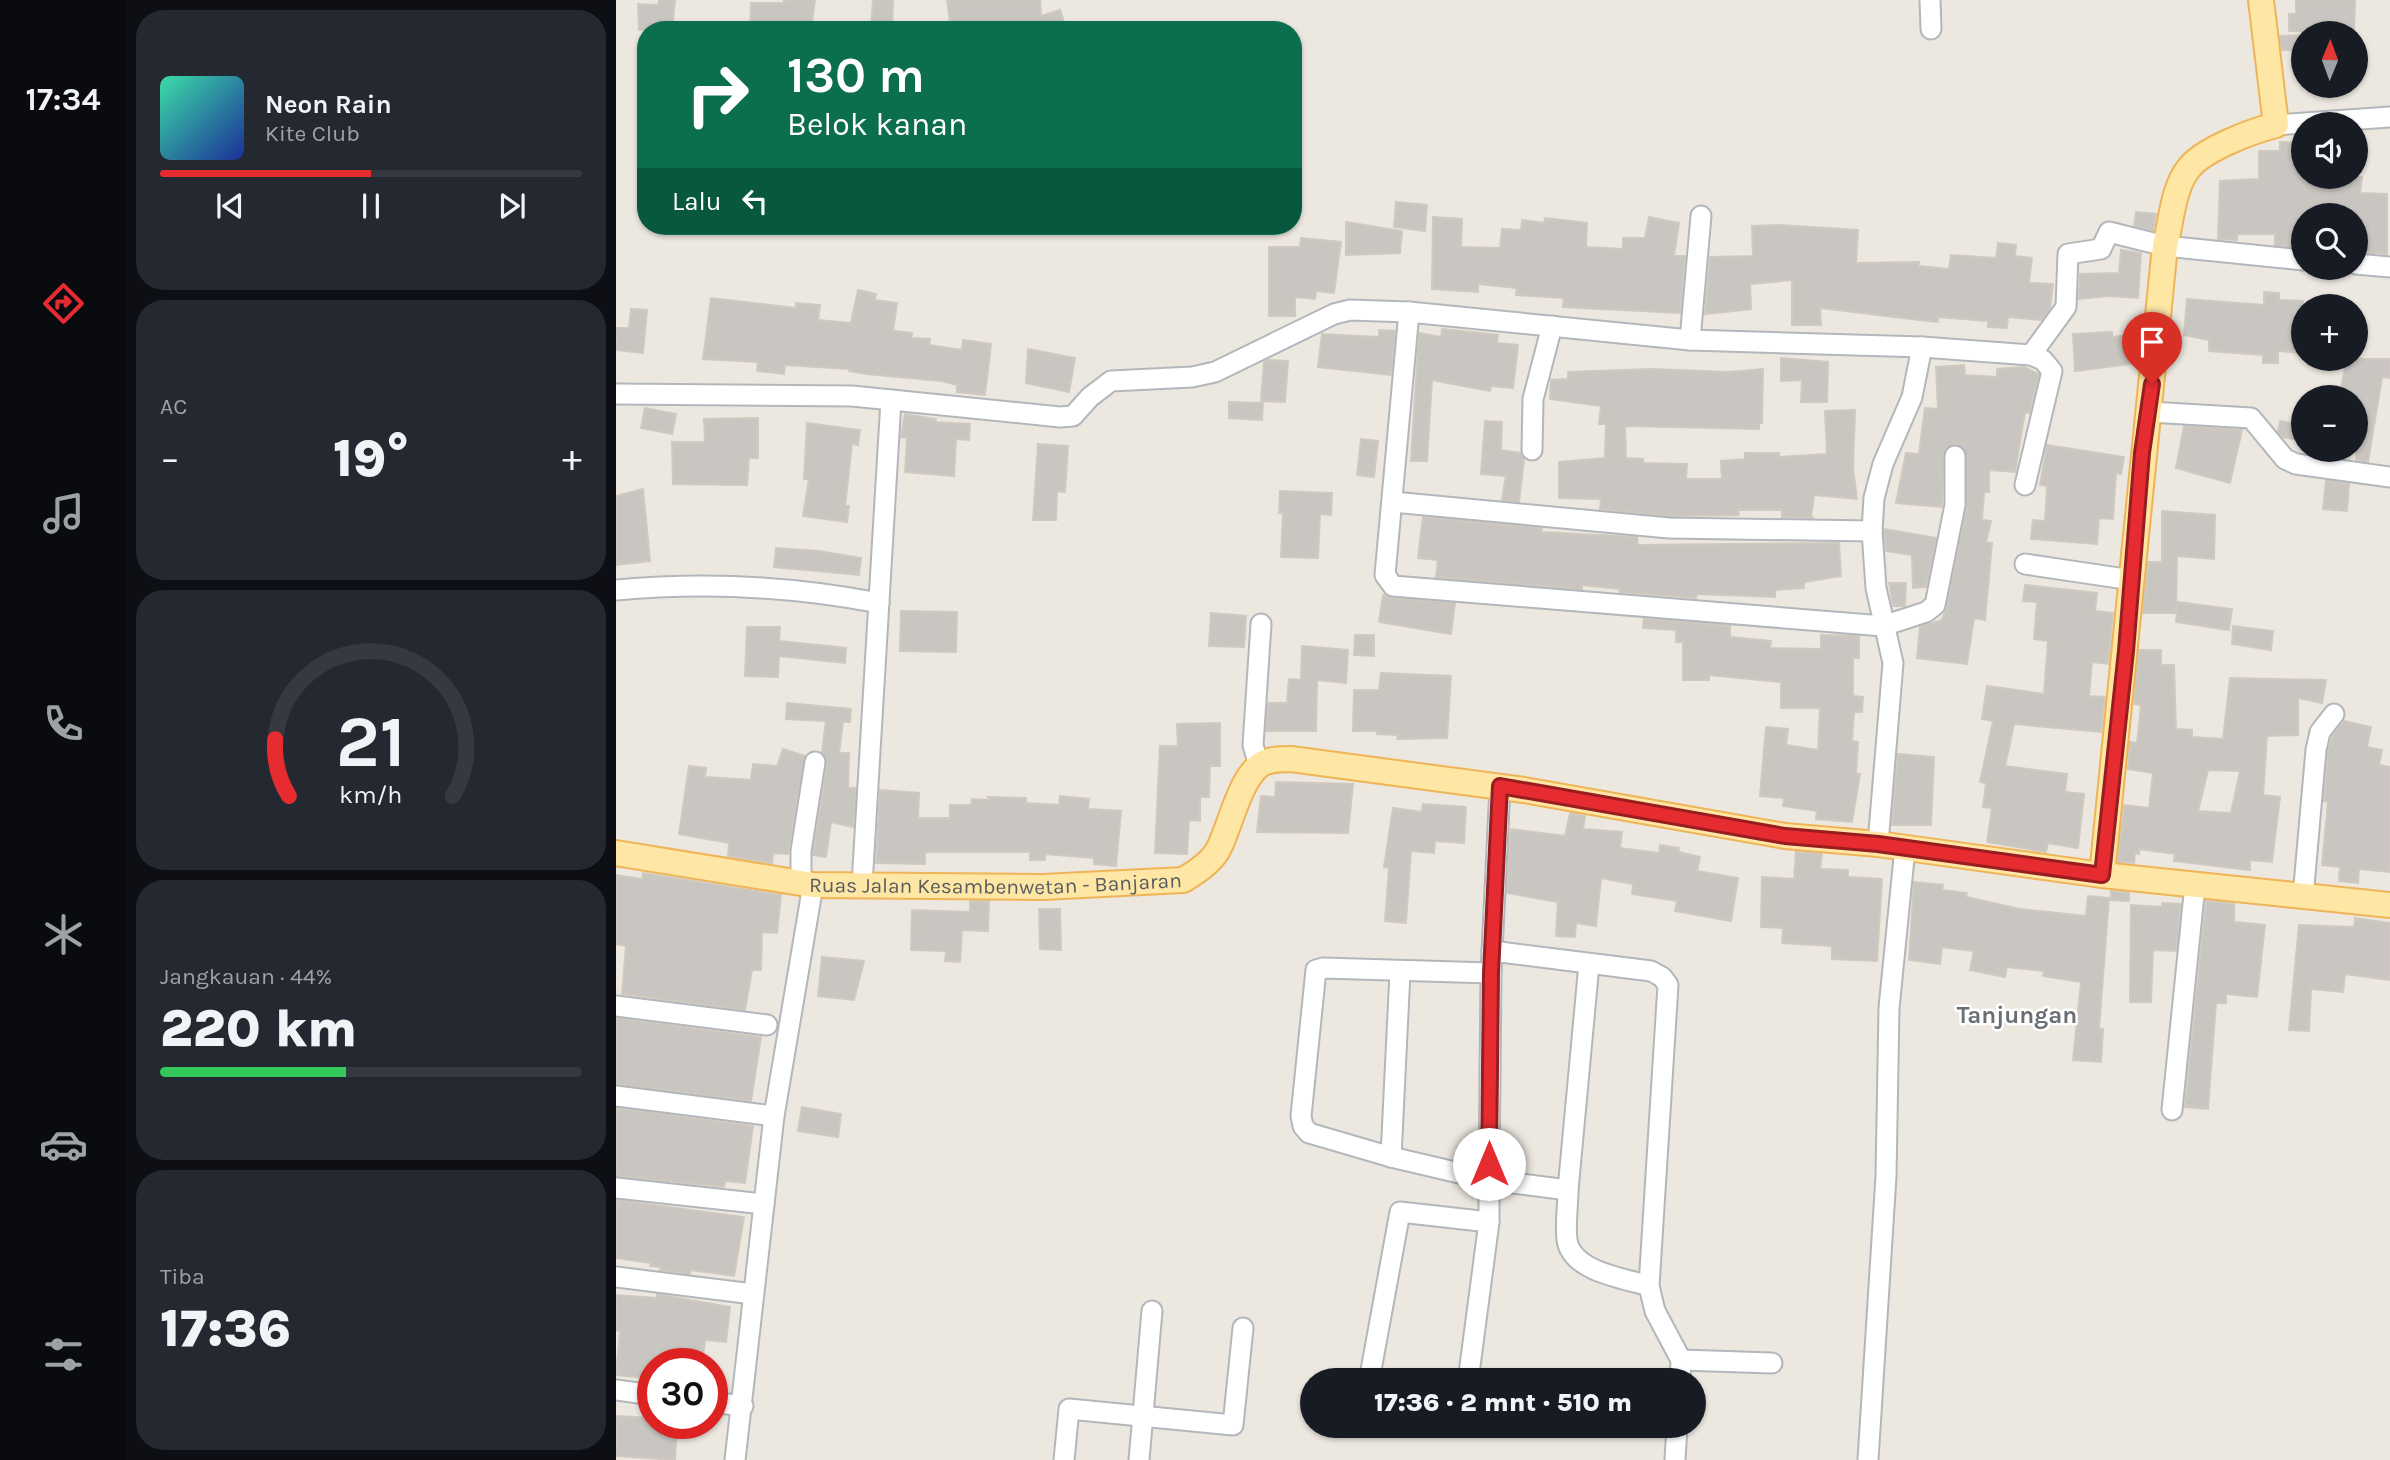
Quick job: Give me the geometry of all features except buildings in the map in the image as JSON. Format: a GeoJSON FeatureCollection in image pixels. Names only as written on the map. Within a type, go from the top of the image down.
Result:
{"type":"FeatureCollection","features":[{"type":"Feature","properties":{"kind":"main road"},"geometry":{"type":"LineString","coordinates":[[2102,875],[2142,453],[2150,412],[2165,246],[2182,180],[2189,167],[2202,156],[2236,139],[2276,125],[2262,0]]}},
{"type":"Feature","properties":{"kind":"main road"},"geometry":{"type":"LineString","coordinates":[[1259,766],[1274,760],[1291,759],[1500,786],[1785,836],[1878,844],[2102,875],[2390,905]]}},
{"type":"Feature","properties":{"kind":"main road","name":"Ruas Jalan Kesambenwetan - Banjaran"},"geometry":{"type":"LineString","coordinates":[[616,853],[807,885],[1043,887],[1184,880],[1201,870],[1218,850],[1247,782],[1259,766]]}},
{"type":"Feature","properties":{"kind":"street"},"geometry":{"type":"LineString","coordinates":[[1930,0],[1931,29]]}},
{"type":"Feature","properties":{"kind":"street"},"geometry":{"type":"LineString","coordinates":[[2276,125],[2390,117]]}},
{"type":"Feature","properties":{"kind":"street"},"geometry":{"type":"LineString","coordinates":[[1690,340],[1701,216]]}},
{"type":"Feature","properties":{"kind":"street"},"geometry":{"type":"LineString","coordinates":[[2031,355],[2066,307],[2068,254],[2101,249],[2109,232],[2165,246],[2291,259]]}},
{"type":"Feature","properties":{"kind":"street"},"geometry":{"type":"LineString","coordinates":[[2368,265],[2390,267]]}},
{"type":"Feature","properties":{"kind":"street"},"geometry":{"type":"LineString","coordinates":[[616,394],[852,396],[1045,416],[1073,416],[1090,397],[1111,381],[1214,372],[1334,314],[1350,310],[1409,312],[1690,340],[1922,347],[2031,355],[2043,360],[2052,371],[2025,485]]}},
{"type":"Feature","properties":{"kind":"street"},"geometry":{"type":"LineString","coordinates":[[1409,312],[1385,575],[1393,586],[1883,626],[1926,612],[1935,605],[1955,505],[1955,456]]}},
{"type":"Feature","properties":{"kind":"street"},"geometry":{"type":"LineString","coordinates":[[1532,450],[1533,400],[1552,326]]}},
{"type":"Feature","properties":{"kind":"street"},"geometry":{"type":"LineString","coordinates":[[1878,844],[1892,680],[1891,647],[1883,626],[1872,531],[1874,498],[1883,464],[1912,397],[1922,347]]}},
{"type":"Feature","properties":{"kind":"street"},"geometry":{"type":"LineString","coordinates":[[862,885],[891,400]]}},
{"type":"Feature","properties":{"kind":"street"},"geometry":{"type":"LineString","coordinates":[[2150,412],[2251,418],[2285,459],[2296,464],[2390,477]]}},
{"type":"Feature","properties":{"kind":"street"},"geometry":{"type":"LineString","coordinates":[[1393,502],[1669,528],[1872,531]]}},
{"type":"Feature","properties":{"kind":"street"},"geometry":{"type":"LineString","coordinates":[[2025,564],[2132,580]]}},
{"type":"Feature","properties":{"kind":"street"},"geometry":{"type":"LineString","coordinates":[[616,590],[671,585],[748,586],[819,592],[879,603]]}},
{"type":"Feature","properties":{"kind":"street"},"geometry":{"type":"LineString","coordinates":[[1259,766],[1253,745],[1261,624]]}},
{"type":"Feature","properties":{"kind":"street"},"geometry":{"type":"LineString","coordinates":[[2303,897],[2316,750],[2320,732],[2334,714]]}},
{"type":"Feature","properties":{"kind":"street"},"geometry":{"type":"LineString","coordinates":[[735,1460],[774,1116],[807,885],[801,851],[816,762]]}},
{"type":"Feature","properties":{"kind":"street"},"geometry":{"type":"LineString","coordinates":[[1470,1368],[1489,1223],[1491,973],[1500,786]]}},
{"type":"Feature","properties":{"kind":"street"},"geometry":{"type":"LineString","coordinates":[[1868,1460],[1886,1176],[1889,1008],[1905,848]]}},
{"type":"Feature","properties":{"kind":"street"},"geometry":{"type":"LineString","coordinates":[[2172,1111],[2195,885]]}},
{"type":"Feature","properties":{"kind":"street"},"geometry":{"type":"LineString","coordinates":[[1492,951],[1651,971],[1662,977],[1668,985],[1649,1286],[1655,1311],[1681,1360],[1681,1368]]}},
{"type":"Feature","properties":{"kind":"street"},"geometry":{"type":"LineString","coordinates":[[1589,964],[1568,1190],[1567,1242],[1578,1260],[1593,1268],[1649,1286]]}},
{"type":"Feature","properties":{"kind":"street"},"geometry":{"type":"LineString","coordinates":[[1491,973],[1323,968],[1316,970],[1301,1116],[1303,1126],[1309,1133],[1391,1157],[1489,1180],[1568,1190]]}},
{"type":"Feature","properties":{"kind":"street"},"geometry":{"type":"LineString","coordinates":[[1391,1157],[1400,972]]}},
{"type":"Feature","properties":{"kind":"street"},"geometry":{"type":"LineString","coordinates":[[616,1006],[767,1024]]}},
{"type":"Feature","properties":{"kind":"street"},"geometry":{"type":"LineString","coordinates":[[616,1096],[774,1116]]}},
{"type":"Feature","properties":{"kind":"street"},"geometry":{"type":"LineString","coordinates":[[616,1188],[764,1204]]}},
{"type":"Feature","properties":{"kind":"street"},"geometry":{"type":"LineString","coordinates":[[1371,1368],[1400,1212],[1489,1223]]}},
{"type":"Feature","properties":{"kind":"street"},"geometry":{"type":"LineString","coordinates":[[616,1278],[753,1294]]}},
{"type":"Feature","properties":{"kind":"street"},"geometry":{"type":"LineString","coordinates":[[1139,1460],[1152,1311]]}},
{"type":"Feature","properties":{"kind":"street"},"geometry":{"type":"LineString","coordinates":[[1065,1460],[1069,1409],[1233,1425],[1243,1328]]}},
{"type":"Feature","properties":{"kind":"street"},"geometry":{"type":"LineString","coordinates":[[1681,1360],[1772,1363]]}},
{"type":"Feature","properties":{"kind":"street"},"geometry":{"type":"LineString","coordinates":[[616,1390],[637,1393]]}},
{"type":"Feature","properties":{"kind":"street"},"geometry":{"type":"LineString","coordinates":[[728,1404],[743,1406]]}},
{"type":"Feature","properties":{"kind":"street"},"geometry":{"type":"LineString","coordinates":[[1675,1460],[1676,1438]]}},
{"type":"Feature","properties":{"kind":"district","name":"Tanjungan"},"geometry":{"type":"Point","coordinates":[2017,1015]}},
{"type":"Feature","properties":{"kind":"route"},"geometry":{"type":"LineString","coordinates":[[1489,1164],[1491,973],[1500,786],[1785,836],[1878,844],[2102,875],[2126,651],[2142,453],[2152,384]]}}]}
